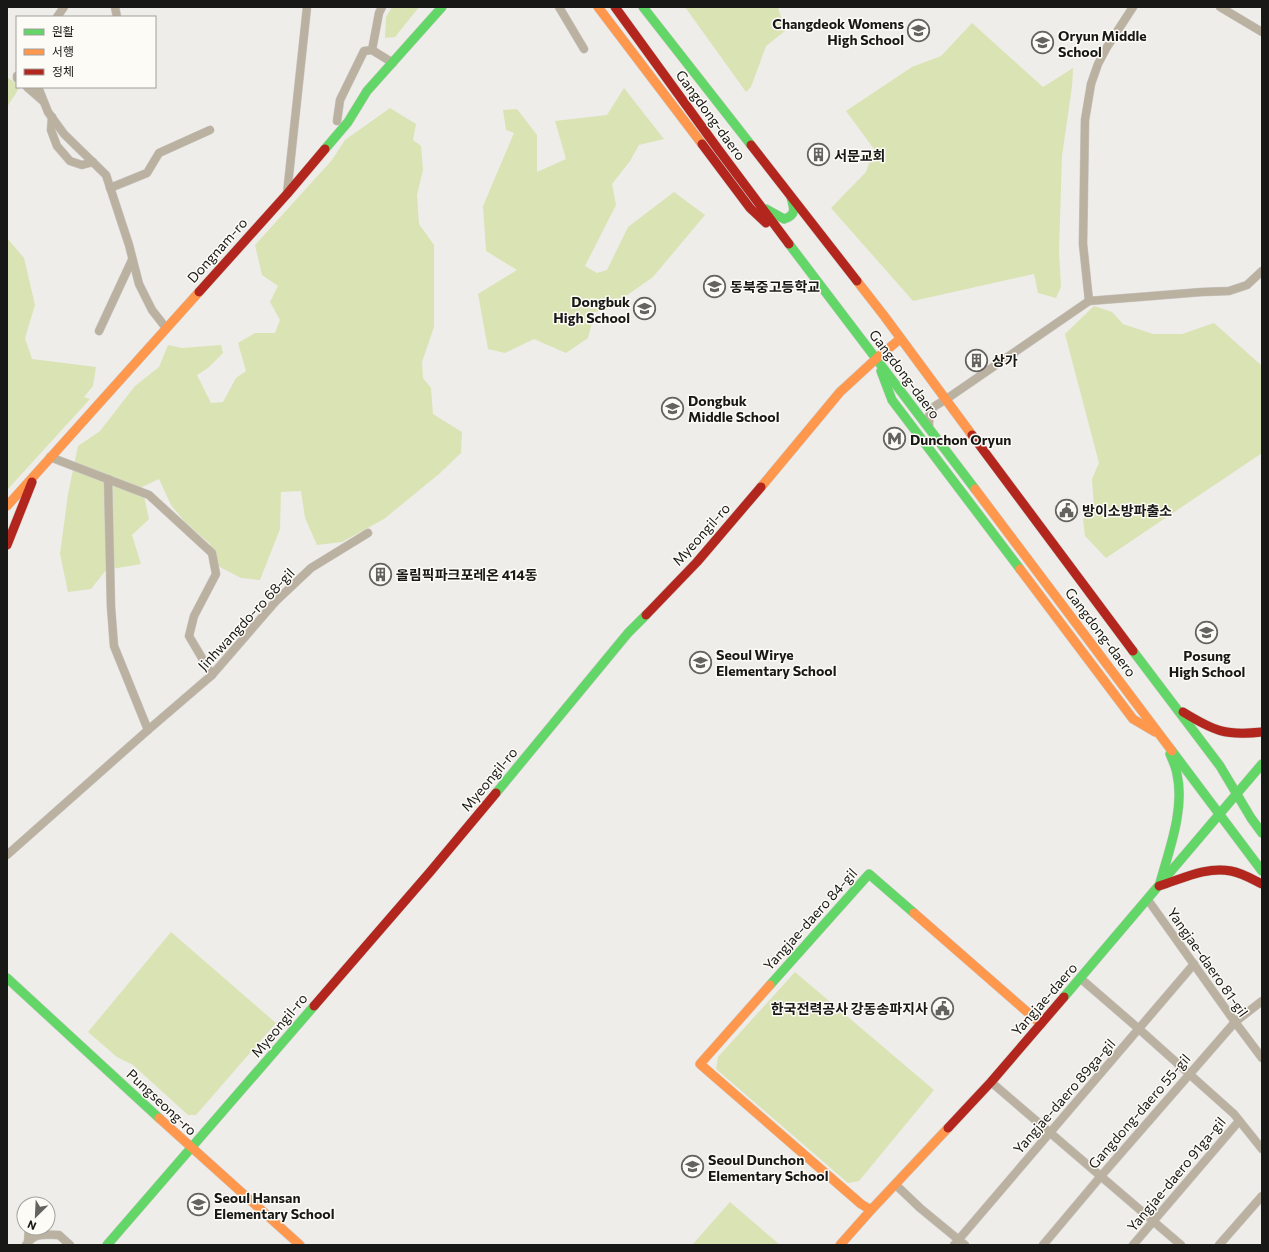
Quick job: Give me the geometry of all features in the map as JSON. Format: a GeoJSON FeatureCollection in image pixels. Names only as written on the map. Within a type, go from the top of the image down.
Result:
{"type":"FeatureCollection","features":[{"type":"Feature","properties":{"kind":"main road","name":"Dongnam-ro"},"geometry":{"type":"LineString","coordinates":[[7,506],[286,194],[348,122],[367,90],[442,7]]}},
{"type":"Feature","properties":{"kind":"main road"},"geometry":{"type":"LineString","coordinates":[[598,7],[750,208],[791,245]]}},
{"type":"Feature","properties":{"kind":"main road","name":"Gangdong-daero"},"geometry":{"type":"LineString","coordinates":[[615,7],[718,149],[1162,736],[1262,872]]}},
{"type":"Feature","properties":{"kind":"main road","name":"Gangdong-daero"},"geometry":{"type":"LineString","coordinates":[[643,7],[900,339],[1177,708],[1220,766],[1251,818],[1262,832]]}},
{"type":"Feature","properties":{"kind":"main road"},"geometry":{"type":"LineString","coordinates":[[760,205],[777,216],[784,219],[790,218],[794,208],[790,196]]}},
{"type":"Feature","properties":{"kind":"main road","name":"Myeongil-ro"},"geometry":{"type":"LineString","coordinates":[[107,1245],[430,872],[628,633],[697,562],[840,392],[900,339]]}},
{"type":"Feature","properties":{"kind":"main road"},"geometry":{"type":"LineString","coordinates":[[877,358],[892,400],[1133,719],[1162,736],[1171,756],[1178,778],[1179,807],[1175,831],[1159,886]]}},
{"type":"Feature","properties":{"kind":"main road"},"geometry":{"type":"LineString","coordinates":[[7,544],[36,474]]}},
{"type":"Feature","properties":{"kind":"main road"},"geometry":{"type":"LineString","coordinates":[[1177,708],[1208,727],[1226,734],[1244,735],[1262,732]]}},
{"type":"Feature","properties":{"kind":"main road","name":"Yangjae-daero"},"geometry":{"type":"LineString","coordinates":[[840,1245],[991,1082],[1148,900],[1262,764]]}},
{"type":"Feature","properties":{"kind":"main road"},"geometry":{"type":"LineString","coordinates":[[1159,886],[1212,870],[1229,870],[1262,884]]}},
{"type":"Feature","properties":{"kind":"main road","name":"Yangjae-daero 84-gil"},"geometry":{"type":"LineString","coordinates":[[871,1210],[861,1204],[700,1064],[868,874],[1041,1024]]}},
{"type":"Feature","properties":{"kind":"main road","name":"Pungseong-ro"},"geometry":{"type":"LineString","coordinates":[[7,978],[300,1245]]}},
{"type":"Feature","properties":{"kind":"street"},"geometry":{"type":"LineString","coordinates":[[58,16],[64,7]]}},
{"type":"Feature","properties":{"kind":"street"},"geometry":{"type":"LineString","coordinates":[[286,194],[307,7]]}},
{"type":"Feature","properties":{"kind":"street"},"geometry":{"type":"LineString","coordinates":[[372,50],[379,13],[382,7]]}},
{"type":"Feature","properties":{"kind":"street"},"geometry":{"type":"LineString","coordinates":[[559,7],[584,49]]}},
{"type":"Feature","properties":{"kind":"street"},"geometry":{"type":"LineString","coordinates":[[1089,301],[1083,244],[1085,120],[1091,84],[1098,64],[1107,47],[1133,7]]}},
{"type":"Feature","properties":{"kind":"street"},"geometry":{"type":"LineString","coordinates":[[1220,7],[1262,32]]}},
{"type":"Feature","properties":{"kind":"street"},"geometry":{"type":"LineString","coordinates":[[337,121],[340,100],[364,51],[372,50],[392,63]]}},
{"type":"Feature","properties":{"kind":"street"},"geometry":{"type":"LineString","coordinates":[[28,88],[45,103]]}},
{"type":"Feature","properties":{"kind":"street"},"geometry":{"type":"LineString","coordinates":[[38,88],[52,117],[64,134],[106,175],[139,284],[152,310],[166,328]]}},
{"type":"Feature","properties":{"kind":"street"},"geometry":{"type":"LineString","coordinates":[[52,117],[51,130],[57,146],[70,161],[82,165],[93,162]]}},
{"type":"Feature","properties":{"kind":"street"},"geometry":{"type":"LineString","coordinates":[[110,188],[148,173],[159,153],[210,130]]}},
{"type":"Feature","properties":{"kind":"street"},"geometry":{"type":"LineString","coordinates":[[98,331],[132,260]]}},
{"type":"Feature","properties":{"kind":"street"},"geometry":{"type":"LineString","coordinates":[[929,428],[929,413],[933,407],[1089,301],[1229,291],[1247,285],[1262,271]]}},
{"type":"Feature","properties":{"kind":"street"},"geometry":{"type":"LineString","coordinates":[[50,457],[149,495],[212,553],[216,574],[194,616],[189,636],[212,675]]}},
{"type":"Feature","properties":{"kind":"street"},"geometry":{"type":"LineString","coordinates":[[108,479],[111,607],[114,646],[148,730]]}},
{"type":"Feature","properties":{"kind":"street","name":"Jinhwangdo-ro 68-gil"},"geometry":{"type":"LineString","coordinates":[[7,855],[212,675],[276,601],[312,568],[368,533]]}},
{"type":"Feature","properties":{"kind":"street","name":"Yangjae-daero 81-gil"},"geometry":{"type":"LineString","coordinates":[[1148,900],[1262,1058]]}},
{"type":"Feature","properties":{"kind":"street","name":"Yangjae-daero 89ga-gil"},"geometry":{"type":"LineString","coordinates":[[959,1243],[1050,1133],[1194,964]]}},
{"type":"Feature","properties":{"kind":"street"},"geometry":{"type":"LineString","coordinates":[[1080,978],[1234,1114],[1262,1149]]}},
{"type":"Feature","properties":{"kind":"street","name":"Gangdong-daero 55-gil"},"geometry":{"type":"LineString","coordinates":[[1042,1245],[1100,1176],[1235,1022],[1262,1001]]}},
{"type":"Feature","properties":{"kind":"street"},"geometry":{"type":"LineString","coordinates":[[991,1082],[1181,1245]]}},
{"type":"Feature","properties":{"kind":"street","name":"Yangjae-daero 91ga-gil"},"geometry":{"type":"LineString","coordinates":[[1133,1245],[1239,1121]]}},
{"type":"Feature","properties":{"kind":"street"},"geometry":{"type":"LineString","coordinates":[[896,1185],[959,1243]]}},
{"type":"Feature","properties":{"kind":"street"},"geometry":{"type":"LineString","coordinates":[[1219,1245],[1262,1196]]}},
{"type":"Feature","properties":{"kind":"street"},"geometry":{"type":"LineString","coordinates":[[27,1244],[36,1235],[59,1235],[70,1245]]}},
{"type":"Feature","properties":{"kind":"green space"},"geometry":{"type":"Polygon","coordinates":[[[392,7],[419,7],[395,37],[385,38],[386,17],[392,7]]]}},
{"type":"Feature","properties":{"kind":"green space"},"geometry":{"type":"Polygon","coordinates":[[[685,7],[778,7],[785,31],[766,46],[751,87],[746,92],[685,7]]]}},
{"type":"Feature","properties":{"kind":"green space"},"geometry":{"type":"Polygon","coordinates":[[[972,23],[1043,87],[1073,68],[1072,87],[1062,156],[1059,250],[1061,287],[1056,298],[1038,293],[1034,274],[913,301],[831,208],[866,172],[874,149],[846,111],[912,67],[941,56],[972,23]]]}},
{"type":"Feature","properties":{"kind":"green space"},"geometry":{"type":"Polygon","coordinates":[[[7,77],[16,83],[16,88],[19,88],[7,107],[7,77]]]}},
{"type":"Feature","properties":{"kind":"green space"},"geometry":{"type":"Polygon","coordinates":[[[624,88],[664,139],[639,145],[630,161],[612,184],[616,205],[585,266],[597,273],[607,270],[628,227],[674,192],[705,215],[653,277],[606,310],[595,312],[588,338],[566,353],[534,339],[505,353],[488,349],[478,294],[517,270],[486,251],[483,206],[514,133],[506,130],[503,110],[517,109],[537,135],[537,172],[566,159],[555,121],[607,115],[624,88]]]}},
{"type":"Feature","properties":{"kind":"green space"},"geometry":{"type":"Polygon","coordinates":[[[390,108],[416,124],[413,140],[421,146],[423,170],[417,195],[419,224],[434,245],[434,327],[422,362],[423,378],[431,388],[433,414],[462,432],[461,453],[439,474],[384,519],[342,542],[317,545],[305,518],[301,491],[281,492],[280,529],[260,580],[241,578],[218,566],[210,544],[185,522],[171,505],[159,479],[142,487],[149,519],[132,535],[141,564],[106,570],[91,589],[68,592],[60,554],[68,494],[78,446],[100,431],[135,386],[159,367],[168,345],[182,348],[221,345],[223,353],[208,368],[197,375],[211,403],[223,402],[236,378],[246,371],[238,343],[255,333],[275,333],[280,320],[270,302],[278,286],[262,275],[255,245],[332,160],[345,140],[390,108]]]}},
{"type":"Feature","properties":{"kind":"green space"},"geometry":{"type":"Polygon","coordinates":[[[7,238],[24,258],[35,305],[25,338],[32,359],[96,367],[93,386],[84,397],[90,399],[7,490],[7,238]]]}},
{"type":"Feature","properties":{"kind":"green space"},"geometry":{"type":"Polygon","coordinates":[[[1094,306],[1112,312],[1123,324],[1153,334],[1182,334],[1214,323],[1262,366],[1262,453],[1106,558],[1085,536],[1083,519],[1094,507],[1092,479],[1099,463],[1065,334],[1094,306]]]}},
{"type":"Feature","properties":{"kind":"green space"},"geometry":{"type":"Polygon","coordinates":[[[171,932],[276,1023],[196,1115],[188,1115],[133,1065],[117,1057],[88,1032],[171,932]]]}},
{"type":"Feature","properties":{"kind":"green space"},"geometry":{"type":"Polygon","coordinates":[[[795,972],[934,1090],[859,1181],[848,1183],[716,1069],[718,1057],[795,972]]]}},
{"type":"Feature","properties":{"kind":"green space"},"geometry":{"type":"Polygon","coordinates":[[[730,1202],[780,1245],[692,1245],[730,1202]]]}},
{"type":"Feature","properties":{"kind":"traffic: fast"},"geometry":{"type":"LineString","coordinates":[[325,149],[348,122],[367,91],[442,7]]}},
{"type":"Feature","properties":{"kind":"traffic: fast"},"geometry":{"type":"LineString","coordinates":[[643,7],[751,145]]}},
{"type":"Feature","properties":{"kind":"traffic: fast"},"geometry":{"type":"LineString","coordinates":[[766,209],[784,219],[791,215],[794,211],[791,197]]}},
{"type":"Feature","properties":{"kind":"traffic: fast"},"geometry":{"type":"LineString","coordinates":[[789,244],[975,489]]}},
{"type":"Feature","properties":{"kind":"traffic: fast"},"geometry":{"type":"LineString","coordinates":[[881,371],[892,400],[1020,569]]}},
{"type":"Feature","properties":{"kind":"traffic: fast"},"geometry":{"type":"LineString","coordinates":[[496,793],[628,633],[646,615]]}},
{"type":"Feature","properties":{"kind":"traffic: fast"},"geometry":{"type":"LineString","coordinates":[[1133,651],[1220,766],[1251,818],[1262,833]]}},
{"type":"Feature","properties":{"kind":"traffic: fast"},"geometry":{"type":"LineString","coordinates":[[1172,751],[1262,871]]}},
{"type":"Feature","properties":{"kind":"traffic: fast"},"geometry":{"type":"LineString","coordinates":[[1160,883],[1178,815],[1179,787],[1177,771],[1170,754]]}},
{"type":"Feature","properties":{"kind":"traffic: fast"},"geometry":{"type":"LineString","coordinates":[[1064,997],[1262,764]]}},
{"type":"Feature","properties":{"kind":"traffic: fast"},"geometry":{"type":"LineString","coordinates":[[770,985],[869,874],[914,913]]}},
{"type":"Feature","properties":{"kind":"traffic: fast"},"geometry":{"type":"LineString","coordinates":[[7,978],[159,1118]]}},
{"type":"Feature","properties":{"kind":"traffic: fast"},"geometry":{"type":"LineString","coordinates":[[107,1245],[314,1006]]}},
{"type":"Feature","properties":{"kind":"traffic: slow"},"geometry":{"type":"LineString","coordinates":[[598,7],[702,144]]}},
{"type":"Feature","properties":{"kind":"traffic: slow"},"geometry":{"type":"LineString","coordinates":[[857,281],[972,435]]}},
{"type":"Feature","properties":{"kind":"traffic: slow"},"geometry":{"type":"LineString","coordinates":[[7,506],[199,292]]}},
{"type":"Feature","properties":{"kind":"traffic: slow"},"geometry":{"type":"LineString","coordinates":[[761,487],[840,392],[900,339]]}},
{"type":"Feature","properties":{"kind":"traffic: slow"},"geometry":{"type":"LineString","coordinates":[[975,489],[1172,751]]}},
{"type":"Feature","properties":{"kind":"traffic: slow"},"geometry":{"type":"LineString","coordinates":[[1020,569],[1133,719],[1155,732]]}},
{"type":"Feature","properties":{"kind":"traffic: slow"},"geometry":{"type":"LineString","coordinates":[[914,913],[1041,1024]]}},
{"type":"Feature","properties":{"kind":"traffic: slow"},"geometry":{"type":"LineString","coordinates":[[770,985],[700,1064],[861,1204],[871,1210]]}},
{"type":"Feature","properties":{"kind":"traffic: slow"},"geometry":{"type":"LineString","coordinates":[[159,1118],[300,1245]]}},
{"type":"Feature","properties":{"kind":"traffic: slow"},"geometry":{"type":"LineString","coordinates":[[840,1245],[948,1128]]}},
{"type":"Feature","properties":{"kind":"traffic: jam"},"geometry":{"type":"LineString","coordinates":[[615,7],[789,244]]}},
{"type":"Feature","properties":{"kind":"traffic: jam"},"geometry":{"type":"LineString","coordinates":[[702,144],[750,208],[766,223]]}},
{"type":"Feature","properties":{"kind":"traffic: jam"},"geometry":{"type":"LineString","coordinates":[[751,145],[857,281]]}},
{"type":"Feature","properties":{"kind":"traffic: jam"},"geometry":{"type":"LineString","coordinates":[[199,292],[287,194],[325,149]]}},
{"type":"Feature","properties":{"kind":"traffic: jam"},"geometry":{"type":"LineString","coordinates":[[972,435],[1133,651]]}},
{"type":"Feature","properties":{"kind":"traffic: jam"},"geometry":{"type":"LineString","coordinates":[[7,545],[32,482]]}},
{"type":"Feature","properties":{"kind":"traffic: jam"},"geometry":{"type":"LineString","coordinates":[[646,615],[697,562],[761,487]]}},
{"type":"Feature","properties":{"kind":"traffic: jam"},"geometry":{"type":"LineString","coordinates":[[1183,712],[1203,724],[1220,731],[1238,733],[1262,732]]}},
{"type":"Feature","properties":{"kind":"traffic: jam"},"geometry":{"type":"LineString","coordinates":[[314,1006],[496,793]]}},
{"type":"Feature","properties":{"kind":"traffic: jam"},"geometry":{"type":"LineString","coordinates":[[1159,886],[1194,874],[1212,870],[1239,873],[1262,884]]}},
{"type":"Feature","properties":{"kind":"traffic: jam"},"geometry":{"type":"LineString","coordinates":[[948,1128],[991,1082],[1064,997]]}},
{"type":"Feature","properties":{"kind":"place","name":"Changdeok Womens High School"},"geometry":{"type":"Point","coordinates":[919,31]}},
{"type":"Feature","properties":{"kind":"place","name":"Oryun Middle School"},"geometry":{"type":"Point","coordinates":[1043,43]}},
{"type":"Feature","properties":{"kind":"place","name":"서문교회"},"geometry":{"type":"Point","coordinates":[818,155]}},
{"type":"Feature","properties":{"kind":"place","name":"동북중고등학교"},"geometry":{"type":"Point","coordinates":[714,286]}},
{"type":"Feature","properties":{"kind":"place","name":"Dongbuk High School"},"geometry":{"type":"Point","coordinates":[645,309]}},
{"type":"Feature","properties":{"kind":"place","name":"상가"},"geometry":{"type":"Point","coordinates":[976,360]}},
{"type":"Feature","properties":{"kind":"place","name":"Dongbuk Middle School"},"geometry":{"type":"Point","coordinates":[672,408]}},
{"type":"Feature","properties":{"kind":"place","name":"Dunchon Oryun"},"geometry":{"type":"Point","coordinates":[895,439]}},
{"type":"Feature","properties":{"kind":"place","name":"방이소방파출소"},"geometry":{"type":"Point","coordinates":[1067,510]}},
{"type":"Feature","properties":{"kind":"place","name":"올림픽파크포레온 414동"},"geometry":{"type":"Point","coordinates":[380,574]}},
{"type":"Feature","properties":{"kind":"place","name":"Posung High School"},"geometry":{"type":"Point","coordinates":[1207,633]}},
{"type":"Feature","properties":{"kind":"place","name":"Seoul Wirye Elementary School"},"geometry":{"type":"Point","coordinates":[701,662]}},
{"type":"Feature","properties":{"kind":"place","name":"한국전력공사 강동송파지사"},"geometry":{"type":"Point","coordinates":[943,1008]}},
{"type":"Feature","properties":{"kind":"place","name":"Seoul Dunchon Elementary School"},"geometry":{"type":"Point","coordinates":[692,1167]}},
{"type":"Feature","properties":{"kind":"place","name":"Seoul Hansan Elementary School"},"geometry":{"type":"Point","coordinates":[198,1205]}}]}
